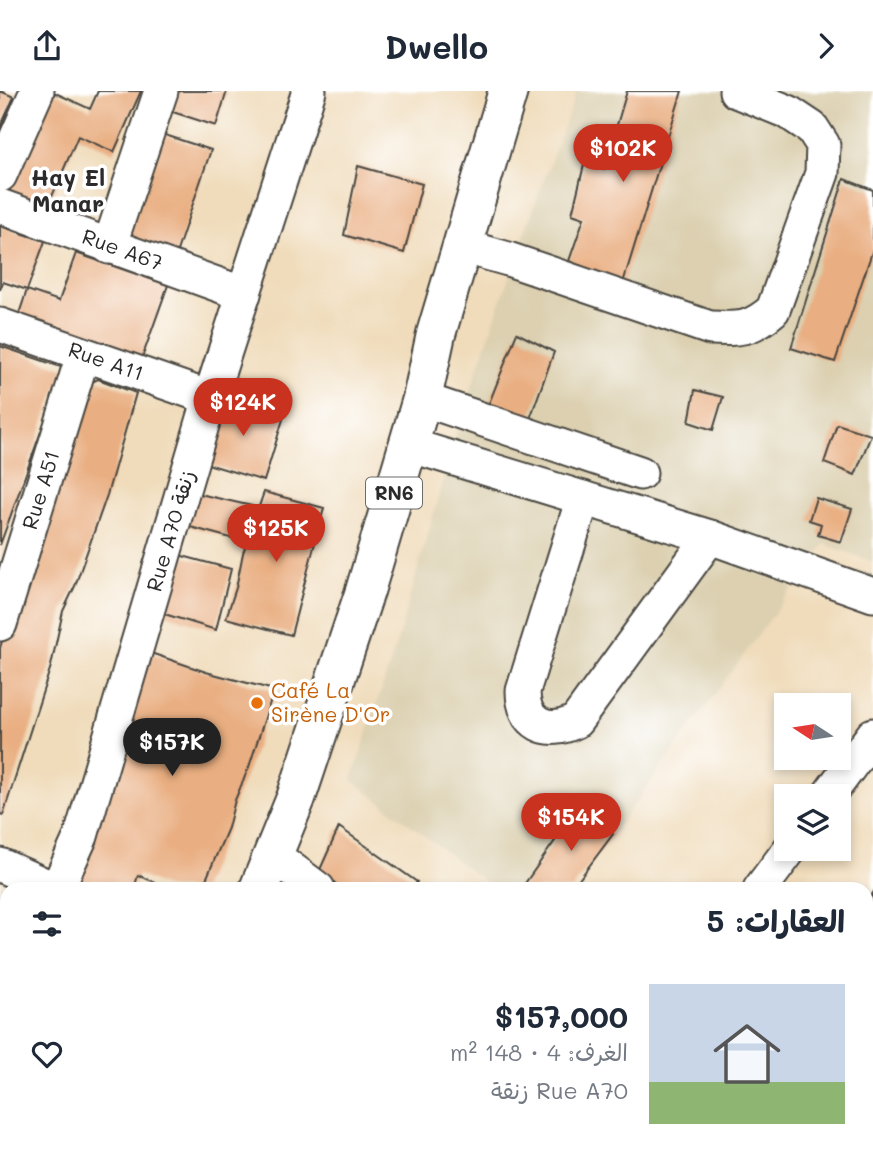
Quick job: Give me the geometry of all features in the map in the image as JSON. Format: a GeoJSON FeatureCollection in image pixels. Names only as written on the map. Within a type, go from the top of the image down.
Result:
{"type":"FeatureCollection","features":[{"type":"Feature","properties":{"kind":"main road","name":"RN6"},"geometry":{"type":"LineString","coordinates":[[267,872],[296,798],[365,591],[422,399],[436,334],[508,91]]}},
{"type":"Feature","properties":{"kind":"street"},"geometry":{"type":"LineString","coordinates":[[0,175],[37,91]]}},
{"type":"Feature","properties":{"kind":"street"},"geometry":{"type":"LineString","coordinates":[[109,247],[161,91]]}},
{"type":"Feature","properties":{"kind":"street","name":"Rue A70 زنقة"},"geometry":{"type":"LineString","coordinates":[[59,882],[81,837],[210,398],[309,91]]}},
{"type":"Feature","properties":{"kind":"street"},"geometry":{"type":"LineString","coordinates":[[462,246],[710,328],[741,330],[759,323],[773,310],[800,235],[822,173],[823,145],[812,128],[788,111],[736,91]]}},
{"type":"Feature","properties":{"kind":"street","name":"Rue A67"},"geometry":{"type":"LineString","coordinates":[[0,206],[244,294]]}},
{"type":"Feature","properties":{"kind":"street","name":"Rue A11"},"geometry":{"type":"LineString","coordinates":[[0,325],[210,398]]}},
{"type":"Feature","properties":{"kind":"street","name":"Rue A51"},"geometry":{"type":"LineString","coordinates":[[3,604],[83,355]]}},
{"type":"Feature","properties":{"kind":"street"},"geometry":{"type":"LineString","coordinates":[[422,399],[639,473]]}},
{"type":"Feature","properties":{"kind":"street"},"geometry":{"type":"LineString","coordinates":[[409,445],[710,537],[873,595]]}},
{"type":"Feature","properties":{"kind":"street"},"geometry":{"type":"LineString","coordinates":[[583,498],[523,691],[523,707],[530,719],[544,726],[565,727],[576,721],[710,537]]}},
{"type":"Feature","properties":{"kind":"street"},"geometry":{"type":"LineString","coordinates":[[837,784],[873,735]]}},
{"type":"Feature","properties":{"kind":"street"},"geometry":{"type":"LineString","coordinates":[[765,882],[781,861]]}},
{"type":"Feature","properties":{"kind":"street"},"geometry":{"type":"LineString","coordinates":[[0,865],[40,882]]}},
{"type":"Feature","properties":{"kind":"street"},"geometry":{"type":"LineString","coordinates":[[267,872],[297,882]]}},
{"type":"Feature","properties":{"kind":"shaded area"},"geometry":{"type":"Polygon","coordinates":[[[577,91],[873,91],[873,562],[825,544],[577,882],[485,882],[352,780],[398,639],[459,424],[521,242],[577,91]]]}},
{"type":"Feature","properties":{"kind":"building"},"geometry":{"type":"Polygon","coordinates":[[[0,91],[14,97],[0,128],[0,91]]]}},
{"type":"Feature","properties":{"kind":"building"},"geometry":{"type":"Polygon","coordinates":[[[51,91],[90,109],[98,91],[141,91],[114,152],[78,136],[47,208],[7,190],[51,91]]]}},
{"type":"Feature","properties":{"kind":"building"},"geometry":{"type":"Polygon","coordinates":[[[174,91],[227,91],[216,126],[167,110],[174,91]]]}},
{"type":"Feature","properties":{"kind":"building"},"geometry":{"type":"Polygon","coordinates":[[[627,91],[682,91],[623,283],[569,261],[584,218],[572,214],[585,161],[604,169],[627,91]]]}},
{"type":"Feature","properties":{"kind":"building"},"geometry":{"type":"Polygon","coordinates":[[[162,134],[211,150],[174,260],[126,243],[162,134]]]}},
{"type":"Feature","properties":{"kind":"building"},"geometry":{"type":"Polygon","coordinates":[[[358,166],[422,184],[404,253],[344,235],[358,166]]]}},
{"type":"Feature","properties":{"kind":"building"},"geometry":{"type":"Polygon","coordinates":[[[844,179],[873,190],[873,249],[835,362],[791,348],[844,179]]]}},
{"type":"Feature","properties":{"kind":"building"},"geometry":{"type":"Polygon","coordinates":[[[0,226],[45,241],[27,290],[3,282],[0,290],[0,226]]]}},
{"type":"Feature","properties":{"kind":"building"},"geometry":{"type":"Polygon","coordinates":[[[76,253],[168,285],[138,369],[15,326],[27,290],[59,301],[76,253]]]}},
{"type":"Feature","properties":{"kind":"building"},"geometry":{"type":"Polygon","coordinates":[[[517,333],[554,352],[527,427],[486,411],[517,333]]]}},
{"type":"Feature","properties":{"kind":"building"},"geometry":{"type":"Polygon","coordinates":[[[0,346],[64,368],[0,545],[0,346]]]}},
{"type":"Feature","properties":{"kind":"building"},"geometry":{"type":"Polygon","coordinates":[[[98,379],[136,393],[107,495],[75,586],[63,611],[51,666],[3,815],[0,814],[0,648],[76,390],[98,379]]]}},
{"type":"Feature","properties":{"kind":"building"},"geometry":{"type":"Polygon","coordinates":[[[695,390],[723,397],[713,430],[689,422],[695,390]]]}},
{"type":"Feature","properties":{"kind":"building"},"geometry":{"type":"Polygon","coordinates":[[[222,395],[284,416],[264,481],[201,462],[222,395]]]}},
{"type":"Feature","properties":{"kind":"building"},"geometry":{"type":"Polygon","coordinates":[[[837,424],[871,435],[855,475],[824,463],[837,424]]]}},
{"type":"Feature","properties":{"kind":"building"},"geometry":{"type":"Polygon","coordinates":[[[264,492],[324,508],[291,635],[226,618],[243,553],[264,492]]]}},
{"type":"Feature","properties":{"kind":"building"},"geometry":{"type":"Polygon","coordinates":[[[195,493],[252,506],[238,540],[183,525],[195,493]]]}},
{"type":"Feature","properties":{"kind":"building"},"geometry":{"type":"Polygon","coordinates":[[[816,498],[852,509],[841,542],[818,535],[821,524],[809,520],[816,498]]]}},
{"type":"Feature","properties":{"kind":"building"},"geometry":{"type":"Polygon","coordinates":[[[175,554],[231,569],[216,630],[158,612],[175,554]]]}},
{"type":"Feature","properties":{"kind":"building"},"geometry":{"type":"Polygon","coordinates":[[[145,651],[206,672],[274,690],[249,767],[235,800],[228,828],[205,882],[154,882],[138,875],[136,882],[71,882],[145,651]]]}},
{"type":"Feature","properties":{"kind":"building"},"geometry":{"type":"Polygon","coordinates":[[[581,804],[613,834],[577,882],[526,882],[581,804]]]}},
{"type":"Feature","properties":{"kind":"building"},"geometry":{"type":"Polygon","coordinates":[[[339,827],[417,882],[333,882],[319,872],[339,827]]]}},
{"type":"Feature","properties":{"kind":"place","name":"Café La Sirène D'Or"},"geometry":{"type":"Point","coordinates":[257,703]}},
{"type":"Feature","properties":{"kind":"district","name":"Hay El Manar"},"geometry":{"type":"Point","coordinates":[68,191]}}]}
